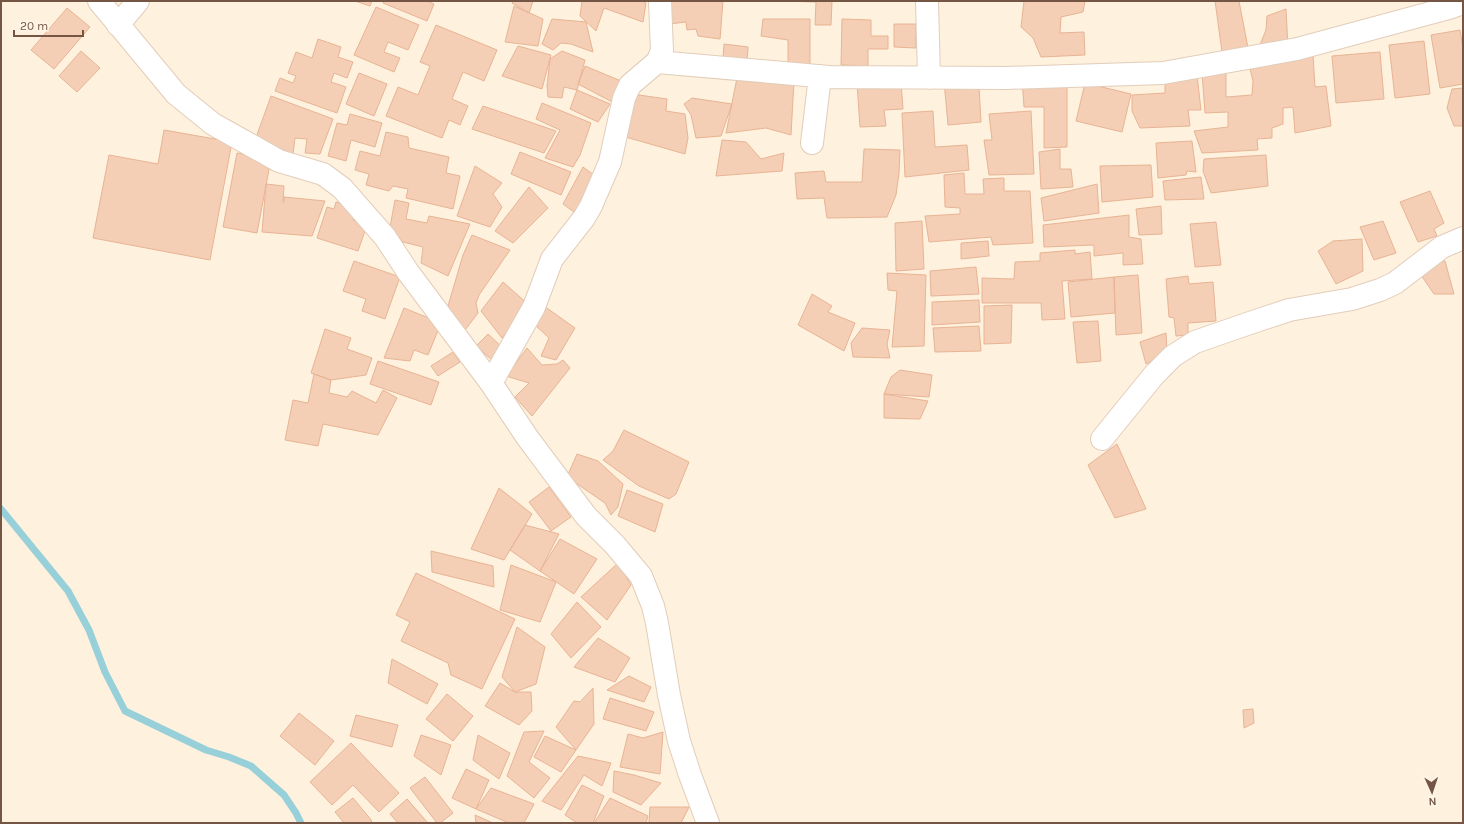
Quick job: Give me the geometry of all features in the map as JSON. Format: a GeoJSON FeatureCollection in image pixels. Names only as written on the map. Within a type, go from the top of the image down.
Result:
{"type":"FeatureCollection","features":[{"type":"Feature","properties":{"kind":"street"},"geometry":{"type":"LineString","coordinates":[[99,1],[176,94],[213,124],[279,161],[323,174],[342,188],[385,237],[408,272],[491,383],[528,437],[586,516],[615,545],[641,576],[653,606],[657,623],[669,696],[679,741],[708,823]]}},
{"type":"Feature","properties":{"kind":"street"},"geometry":{"type":"LineString","coordinates":[[118,25],[138,1]]}},
{"type":"Feature","properties":{"kind":"street"},"geometry":{"type":"LineString","coordinates":[[491,383],[534,306],[552,259],[584,218],[591,206],[610,162],[624,98],[630,85],[657,62],[662,51],[660,1]]}},
{"type":"Feature","properties":{"kind":"street"},"geometry":{"type":"LineString","coordinates":[[927,1],[929,78]]}},
{"type":"Feature","properties":{"kind":"street"},"geometry":{"type":"LineString","coordinates":[[657,62],[820,76],[1006,78],[1163,73],[1297,49],[1463,3]]}},
{"type":"Feature","properties":{"kind":"street"},"geometry":{"type":"LineString","coordinates":[[812,143],[820,76]]}},
{"type":"Feature","properties":{"kind":"street"},"geometry":{"type":"LineString","coordinates":[[1102,439],[1154,375],[1173,356],[1195,342],[1250,322],[1289,310],[1352,299],[1380,290],[1395,283],[1442,247],[1463,238]]}},
{"type":"Feature","properties":{"kind":"building"},"geometry":{"type":"Polygon","coordinates":[[[355,1],[372,1],[370,6],[355,1]]]}},
{"type":"Feature","properties":{"kind":"building"},"geometry":{"type":"Polygon","coordinates":[[[384,1],[427,1],[434,4],[427,21],[383,3],[384,1]]]}},
{"type":"Feature","properties":{"kind":"building"},"geometry":{"type":"Polygon","coordinates":[[[513,1],[533,1],[529,13],[512,3],[513,1]]]}},
{"type":"Feature","properties":{"kind":"building"},"geometry":{"type":"Polygon","coordinates":[[[582,1],[642,1],[646,3],[643,22],[604,8],[596,31],[580,16],[582,1]]]}},
{"type":"Feature","properties":{"kind":"building"},"geometry":{"type":"Polygon","coordinates":[[[667,1],[723,1],[720,39],[698,36],[696,29],[687,30],[686,22],[669,24],[667,1]]]}},
{"type":"Feature","properties":{"kind":"building"},"geometry":{"type":"Polygon","coordinates":[[[783,1],[832,1],[831,25],[815,25],[816,2],[783,1]]]}},
{"type":"Feature","properties":{"kind":"building"},"geometry":{"type":"Polygon","coordinates":[[[1024,1],[1085,1],[1083,12],[1061,17],[1060,33],[1084,32],[1085,55],[1041,57],[1033,38],[1021,27],[1024,1]]]}},
{"type":"Feature","properties":{"kind":"building"},"geometry":{"type":"Polygon","coordinates":[[[1215,1],[1239,1],[1249,53],[1223,59],[1215,1]]]}},
{"type":"Feature","properties":{"kind":"building"},"geometry":{"type":"Polygon","coordinates":[[[514,6],[543,19],[538,46],[505,42],[514,6]]]}},
{"type":"Feature","properties":{"kind":"building"},"geometry":{"type":"Polygon","coordinates":[[[376,7],[419,25],[408,50],[388,42],[384,52],[400,58],[394,72],[354,55],[376,7]]]}},
{"type":"Feature","properties":{"kind":"building"},"geometry":{"type":"Polygon","coordinates":[[[67,8],[90,27],[54,69],[31,50],[67,8]]]}},
{"type":"Feature","properties":{"kind":"building"},"geometry":{"type":"Polygon","coordinates":[[[1286,9],[1288,48],[1259,47],[1266,30],[1267,16],[1286,9]]]}},
{"type":"Feature","properties":{"kind":"building"},"geometry":{"type":"Polygon","coordinates":[[[552,19],[586,22],[593,52],[571,44],[561,43],[553,50],[542,44],[552,19]]]}},
{"type":"Feature","properties":{"kind":"building"},"geometry":{"type":"Polygon","coordinates":[[[763,19],[810,19],[810,64],[788,65],[788,40],[761,36],[763,19]]]}},
{"type":"Feature","properties":{"kind":"building"},"geometry":{"type":"Polygon","coordinates":[[[842,19],[871,20],[871,36],[888,36],[888,49],[868,49],[868,66],[841,65],[842,19]]]}},
{"type":"Feature","properties":{"kind":"building"},"geometry":{"type":"Polygon","coordinates":[[[894,24],[916,24],[916,48],[894,47],[894,24]]]}},
{"type":"Feature","properties":{"kind":"building"},"geometry":{"type":"Polygon","coordinates":[[[436,25],[497,50],[484,81],[463,72],[452,99],[468,106],[460,125],[449,120],[442,138],[386,116],[398,87],[418,95],[430,66],[420,62],[436,25]]]}},
{"type":"Feature","properties":{"kind":"building"},"geometry":{"type":"Polygon","coordinates":[[[1460,30],[1463,48],[1463,84],[1440,88],[1431,35],[1460,30]]]}},
{"type":"Feature","properties":{"kind":"building"},"geometry":{"type":"Polygon","coordinates":[[[318,39],[341,47],[338,57],[353,62],[347,78],[334,73],[331,82],[346,87],[337,113],[275,91],[280,78],[293,83],[296,76],[288,73],[296,52],[312,58],[318,39]]]}},
{"type":"Feature","properties":{"kind":"building"},"geometry":{"type":"Polygon","coordinates":[[[1424,41],[1430,94],[1395,98],[1389,45],[1424,41]]]}},
{"type":"Feature","properties":{"kind":"building"},"geometry":{"type":"Polygon","coordinates":[[[724,44],[748,47],[747,61],[723,59],[724,44]]]}},
{"type":"Feature","properties":{"kind":"building"},"geometry":{"type":"Polygon","coordinates":[[[518,46],[551,55],[542,89],[502,76],[518,46]]]}},
{"type":"Feature","properties":{"kind":"building"},"geometry":{"type":"Polygon","coordinates":[[[81,51],[100,68],[77,92],[59,76],[81,51]]]}},
{"type":"Feature","properties":{"kind":"building"},"geometry":{"type":"Polygon","coordinates":[[[562,51],[585,60],[577,90],[564,87],[562,98],[548,97],[547,86],[550,59],[562,51]]]}},
{"type":"Feature","properties":{"kind":"building"},"geometry":{"type":"Polygon","coordinates":[[[1380,52],[1384,99],[1336,103],[1332,56],[1380,52]]]}},
{"type":"Feature","properties":{"kind":"building"},"geometry":{"type":"Polygon","coordinates":[[[1313,55],[1315,87],[1326,86],[1331,126],[1295,133],[1293,107],[1283,108],[1283,124],[1272,128],[1272,138],[1257,139],[1258,150],[1202,153],[1194,131],[1228,127],[1228,112],[1205,113],[1202,73],[1226,72],[1226,97],[1252,95],[1253,81],[1249,65],[1313,55]]]}},
{"type":"Feature","properties":{"kind":"building"},"geometry":{"type":"Polygon","coordinates":[[[585,66],[621,81],[616,104],[578,84],[585,66]]]}},
{"type":"Feature","properties":{"kind":"building"},"geometry":{"type":"Polygon","coordinates":[[[359,73],[387,84],[374,116],[346,104],[359,73]]]}},
{"type":"Feature","properties":{"kind":"building"},"geometry":{"type":"Polygon","coordinates":[[[1197,75],[1201,110],[1188,110],[1190,126],[1140,128],[1132,111],[1132,95],[1165,93],[1165,77],[1197,75]]]}},
{"type":"Feature","properties":{"kind":"building"},"geometry":{"type":"Polygon","coordinates":[[[737,78],[794,81],[791,135],[766,128],[726,133],[737,78]]]}},
{"type":"Feature","properties":{"kind":"building"},"geometry":{"type":"Polygon","coordinates":[[[1022,79],[1067,81],[1067,147],[1044,148],[1044,107],[1024,107],[1022,79]]]}},
{"type":"Feature","properties":{"kind":"building"},"geometry":{"type":"Polygon","coordinates":[[[944,81],[979,86],[981,122],[948,125],[944,81]]]}},
{"type":"Feature","properties":{"kind":"building"},"geometry":{"type":"Polygon","coordinates":[[[901,82],[903,109],[884,110],[886,126],[860,127],[857,83],[901,82]]]}},
{"type":"Feature","properties":{"kind":"building"},"geometry":{"type":"Polygon","coordinates":[[[1085,83],[1131,94],[1122,132],[1076,121],[1085,83]]]}},
{"type":"Feature","properties":{"kind":"building"},"geometry":{"type":"Polygon","coordinates":[[[1463,88],[1463,126],[1454,126],[1447,108],[1452,89],[1463,88]]]}},
{"type":"Feature","properties":{"kind":"building"},"geometry":{"type":"Polygon","coordinates":[[[577,90],[610,104],[598,122],[570,109],[577,90]]]}},
{"type":"Feature","properties":{"kind":"building"},"geometry":{"type":"Polygon","coordinates":[[[632,94],[667,99],[666,111],[685,114],[688,138],[685,154],[622,136],[632,94]]]}},
{"type":"Feature","properties":{"kind":"building"},"geometry":{"type":"Polygon","coordinates":[[[271,96],[333,119],[320,154],[305,153],[307,139],[295,138],[293,154],[254,143],[271,96]]]}},
{"type":"Feature","properties":{"kind":"building"},"geometry":{"type":"Polygon","coordinates":[[[692,98],[732,104],[721,136],[696,138],[691,115],[684,104],[692,98]]]}},
{"type":"Feature","properties":{"kind":"building"},"geometry":{"type":"Polygon","coordinates":[[[542,103],[591,123],[580,155],[573,167],[545,158],[560,130],[536,119],[542,103]]]}},
{"type":"Feature","properties":{"kind":"building"},"geometry":{"type":"Polygon","coordinates":[[[483,106],[556,131],[544,153],[472,129],[483,106]]]}},
{"type":"Feature","properties":{"kind":"building"},"geometry":{"type":"Polygon","coordinates":[[[933,111],[935,147],[967,145],[969,170],[905,177],[902,113],[933,111]]]}},
{"type":"Feature","properties":{"kind":"building"},"geometry":{"type":"Polygon","coordinates":[[[1031,111],[1034,174],[989,175],[984,140],[992,140],[989,114],[1031,111]]]}},
{"type":"Feature","properties":{"kind":"building"},"geometry":{"type":"Polygon","coordinates":[[[350,114],[382,123],[375,147],[351,140],[346,161],[328,156],[337,123],[347,125],[350,114]]]}},
{"type":"Feature","properties":{"kind":"building"},"geometry":{"type":"Polygon","coordinates":[[[164,130],[232,142],[210,260],[93,238],[109,155],[158,164],[164,130]]]}},
{"type":"Feature","properties":{"kind":"building"},"geometry":{"type":"Polygon","coordinates":[[[386,132],[408,137],[409,148],[449,157],[446,173],[460,176],[453,209],[406,198],[408,189],[393,186],[389,191],[366,185],[369,174],[355,170],[360,151],[380,156],[386,132]]]}},
{"type":"Feature","properties":{"kind":"building"},"geometry":{"type":"Polygon","coordinates":[[[722,140],[746,142],[761,159],[784,153],[782,171],[716,176],[722,140]]]}},
{"type":"Feature","properties":{"kind":"building"},"geometry":{"type":"Polygon","coordinates":[[[1192,141],[1196,172],[1187,171],[1186,175],[1158,178],[1156,143],[1192,141]]]}},
{"type":"Feature","properties":{"kind":"building"},"geometry":{"type":"Polygon","coordinates":[[[864,149],[900,150],[896,195],[887,217],[827,218],[824,198],[797,199],[795,173],[824,171],[826,182],[862,182],[864,149]]]}},
{"type":"Feature","properties":{"kind":"building"},"geometry":{"type":"Polygon","coordinates":[[[1060,149],[1060,169],[1071,169],[1073,187],[1041,189],[1039,152],[1060,149]]]}},
{"type":"Feature","properties":{"kind":"building"},"geometry":{"type":"Polygon","coordinates":[[[520,152],[571,172],[561,195],[511,174],[520,152]]]}},
{"type":"Feature","properties":{"kind":"building"},"geometry":{"type":"Polygon","coordinates":[[[237,153],[271,159],[257,233],[223,227],[237,153]]]}},
{"type":"Feature","properties":{"kind":"building"},"geometry":{"type":"Polygon","coordinates":[[[1266,155],[1268,186],[1211,193],[1203,171],[1204,159],[1266,155]]]}},
{"type":"Feature","properties":{"kind":"building"},"geometry":{"type":"Polygon","coordinates":[[[1151,165],[1153,197],[1102,202],[1100,166],[1151,165]]]}},
{"type":"Feature","properties":{"kind":"building"},"geometry":{"type":"Polygon","coordinates":[[[475,166],[502,183],[493,194],[502,207],[490,227],[457,216],[475,166]]]}},
{"type":"Feature","properties":{"kind":"building"},"geometry":{"type":"Polygon","coordinates":[[[583,167],[598,178],[578,215],[563,204],[583,167]]]}},
{"type":"Feature","properties":{"kind":"building"},"geometry":{"type":"Polygon","coordinates":[[[964,173],[965,194],[984,194],[983,179],[1004,178],[1004,191],[1030,191],[1033,243],[993,245],[991,237],[929,242],[925,216],[960,214],[960,208],[945,207],[944,175],[964,173]]]}},
{"type":"Feature","properties":{"kind":"building"},"geometry":{"type":"Polygon","coordinates":[[[1201,177],[1204,199],[1165,200],[1163,181],[1201,177]]]}},
{"type":"Feature","properties":{"kind":"building"},"geometry":{"type":"Polygon","coordinates":[[[266,184],[284,186],[283,202],[284,197],[325,201],[312,236],[262,232],[266,184]]]}},
{"type":"Feature","properties":{"kind":"building"},"geometry":{"type":"Polygon","coordinates":[[[1097,184],[1099,213],[1044,221],[1041,198],[1097,184]]]}},
{"type":"Feature","properties":{"kind":"building"},"geometry":{"type":"Polygon","coordinates":[[[529,187],[548,208],[513,243],[495,231],[529,187]]]}},
{"type":"Feature","properties":{"kind":"building"},"geometry":{"type":"Polygon","coordinates":[[[1430,191],[1444,223],[1434,229],[1437,236],[1418,242],[1400,202],[1430,191]]]}},
{"type":"Feature","properties":{"kind":"building"},"geometry":{"type":"Polygon","coordinates":[[[395,200],[409,203],[406,219],[427,223],[429,216],[470,224],[448,276],[421,263],[423,247],[403,242],[390,227],[395,200]]]}},
{"type":"Feature","properties":{"kind":"building"},"geometry":{"type":"Polygon","coordinates":[[[336,202],[357,209],[353,220],[367,225],[358,251],[317,238],[327,207],[334,209],[336,202]]]}},
{"type":"Feature","properties":{"kind":"building"},"geometry":{"type":"Polygon","coordinates":[[[1161,206],[1162,234],[1139,235],[1136,209],[1161,206]]]}},
{"type":"Feature","properties":{"kind":"building"},"geometry":{"type":"Polygon","coordinates":[[[1129,215],[1129,237],[1141,239],[1143,264],[1123,265],[1123,253],[1094,256],[1094,245],[1044,247],[1043,225],[1129,215]]]}},
{"type":"Feature","properties":{"kind":"building"},"geometry":{"type":"Polygon","coordinates":[[[922,221],[924,269],[896,271],[895,223],[922,221]]]}},
{"type":"Feature","properties":{"kind":"building"},"geometry":{"type":"Polygon","coordinates":[[[1383,221],[1396,253],[1374,260],[1360,227],[1383,221]]]}},
{"type":"Feature","properties":{"kind":"building"},"geometry":{"type":"Polygon","coordinates":[[[1216,222],[1221,265],[1195,267],[1190,224],[1216,222]]]}},
{"type":"Feature","properties":{"kind":"building"},"geometry":{"type":"Polygon","coordinates":[[[472,235],[510,250],[479,295],[476,303],[478,313],[465,330],[448,306],[463,255],[472,235]]]}},
{"type":"Feature","properties":{"kind":"building"},"geometry":{"type":"Polygon","coordinates":[[[1362,239],[1363,271],[1336,284],[1318,251],[1333,241],[1362,239]]]}},
{"type":"Feature","properties":{"kind":"building"},"geometry":{"type":"Polygon","coordinates":[[[988,241],[989,256],[961,259],[961,243],[988,241]]]}},
{"type":"Feature","properties":{"kind":"building"},"geometry":{"type":"Polygon","coordinates":[[[1075,250],[1075,254],[1090,252],[1092,279],[1062,281],[1065,319],[1042,320],[1041,303],[982,303],[982,278],[1014,279],[1015,262],[1040,261],[1040,253],[1075,250]]]}},
{"type":"Feature","properties":{"kind":"building"},"geometry":{"type":"Polygon","coordinates":[[[354,261],[400,277],[385,319],[362,311],[366,299],[343,291],[354,261]]]}},
{"type":"Feature","properties":{"kind":"building"},"geometry":{"type":"Polygon","coordinates":[[[1445,261],[1454,294],[1434,294],[1421,275],[1432,262],[1445,261]]]}},
{"type":"Feature","properties":{"kind":"building"},"geometry":{"type":"Polygon","coordinates":[[[976,267],[979,294],[931,296],[930,271],[976,267]]]}},
{"type":"Feature","properties":{"kind":"building"},"geometry":{"type":"Polygon","coordinates":[[[887,273],[926,275],[924,346],[892,347],[897,291],[888,290],[887,273]]]}},
{"type":"Feature","properties":{"kind":"building"},"geometry":{"type":"Polygon","coordinates":[[[1138,275],[1142,333],[1116,335],[1114,277],[1138,275]]]}},
{"type":"Feature","properties":{"kind":"building"},"geometry":{"type":"Polygon","coordinates":[[[1188,276],[1189,284],[1213,282],[1216,321],[1188,323],[1188,335],[1176,336],[1174,318],[1169,317],[1166,279],[1188,276]]]}},
{"type":"Feature","properties":{"kind":"building"},"geometry":{"type":"Polygon","coordinates":[[[1114,277],[1115,313],[1071,317],[1068,282],[1114,277]]]}},
{"type":"Feature","properties":{"kind":"building"},"geometry":{"type":"Polygon","coordinates":[[[503,282],[529,305],[502,338],[481,311],[503,282]]]}},
{"type":"Feature","properties":{"kind":"building"},"geometry":{"type":"Polygon","coordinates":[[[812,294],[832,306],[828,312],[855,323],[844,351],[798,325],[812,294]]]}},
{"type":"Feature","properties":{"kind":"building"},"geometry":{"type":"Polygon","coordinates":[[[979,300],[980,322],[932,325],[932,302],[979,300]]]}},
{"type":"Feature","properties":{"kind":"building"},"geometry":{"type":"Polygon","coordinates":[[[1012,305],[1011,343],[984,344],[984,306],[1012,305]]]}},
{"type":"Feature","properties":{"kind":"building"},"geometry":{"type":"Polygon","coordinates":[[[544,306],[575,328],[556,360],[541,356],[549,338],[534,324],[544,306]]]}},
{"type":"Feature","properties":{"kind":"building"},"geometry":{"type":"Polygon","coordinates":[[[404,308],[441,323],[428,355],[414,350],[410,361],[384,358],[404,308]]]}},
{"type":"Feature","properties":{"kind":"building"},"geometry":{"type":"Polygon","coordinates":[[[1098,321],[1101,361],[1077,363],[1073,322],[1098,321]]]}},
{"type":"Feature","properties":{"kind":"building"},"geometry":{"type":"Polygon","coordinates":[[[979,326],[981,351],[935,352],[933,328],[979,326]]]}},
{"type":"Feature","properties":{"kind":"building"},"geometry":{"type":"Polygon","coordinates":[[[862,328],[890,330],[887,344],[890,358],[853,357],[851,343],[862,328]]]}},
{"type":"Feature","properties":{"kind":"building"},"geometry":{"type":"Polygon","coordinates":[[[325,329],[351,338],[347,349],[372,358],[366,375],[331,380],[311,373],[325,329]]]}},
{"type":"Feature","properties":{"kind":"building"},"geometry":{"type":"Polygon","coordinates":[[[1166,333],[1167,353],[1146,364],[1140,342],[1166,333]]]}},
{"type":"Feature","properties":{"kind":"building"},"geometry":{"type":"Polygon","coordinates":[[[488,334],[503,348],[492,360],[476,346],[488,334]]]}},
{"type":"Feature","properties":{"kind":"building"},"geometry":{"type":"Polygon","coordinates":[[[527,348],[542,365],[557,364],[563,360],[570,368],[532,416],[515,397],[529,383],[506,376],[527,348]]]}},
{"type":"Feature","properties":{"kind":"building"},"geometry":{"type":"Polygon","coordinates":[[[453,352],[460,362],[438,376],[431,366],[453,352]]]}},
{"type":"Feature","properties":{"kind":"building"},"geometry":{"type":"Polygon","coordinates":[[[378,361],[439,382],[431,405],[370,384],[378,361]]]}},
{"type":"Feature","properties":{"kind":"building"},"geometry":{"type":"Polygon","coordinates":[[[900,370],[932,375],[929,397],[884,394],[891,377],[900,370]]]}},
{"type":"Feature","properties":{"kind":"building"},"geometry":{"type":"Polygon","coordinates":[[[314,374],[331,380],[329,393],[347,397],[352,391],[376,403],[383,390],[397,398],[378,435],[323,424],[318,446],[285,440],[293,400],[308,403],[314,374]]]}},
{"type":"Feature","properties":{"kind":"building"},"geometry":{"type":"Polygon","coordinates":[[[884,394],[928,401],[920,419],[884,418],[884,394]]]}},
{"type":"Feature","properties":{"kind":"building"},"geometry":{"type":"Polygon","coordinates":[[[624,430],[689,462],[676,494],[669,499],[639,486],[603,460],[613,451],[624,430]]]}},
{"type":"Feature","properties":{"kind":"building"},"geometry":{"type":"Polygon","coordinates":[[[1117,444],[1146,509],[1115,518],[1088,465],[1117,444]]]}},
{"type":"Feature","properties":{"kind":"building"},"geometry":{"type":"Polygon","coordinates":[[[577,454],[598,461],[623,484],[618,507],[611,515],[605,503],[567,477],[577,454]]]}},
{"type":"Feature","properties":{"kind":"building"},"geometry":{"type":"Polygon","coordinates":[[[549,487],[571,517],[551,531],[529,502],[549,487]]]}},
{"type":"Feature","properties":{"kind":"building"},"geometry":{"type":"Polygon","coordinates":[[[499,488],[532,514],[504,560],[471,549],[499,488]]]}},
{"type":"Feature","properties":{"kind":"building"},"geometry":{"type":"Polygon","coordinates":[[[627,490],[663,504],[655,532],[618,516],[627,490]]]}},
{"type":"Feature","properties":{"kind":"building"},"geometry":{"type":"Polygon","coordinates":[[[525,525],[559,534],[540,571],[510,550],[525,525]]]}},
{"type":"Feature","properties":{"kind":"building"},"geometry":{"type":"Polygon","coordinates":[[[560,539],[597,559],[574,594],[540,571],[560,539]]]}},
{"type":"Feature","properties":{"kind":"building"},"geometry":{"type":"Polygon","coordinates":[[[431,551],[493,566],[494,587],[432,572],[431,551]]]}},
{"type":"Feature","properties":{"kind":"building"},"geometry":{"type":"Polygon","coordinates":[[[618,563],[631,585],[607,620],[581,597],[618,563]]]}},
{"type":"Feature","properties":{"kind":"building"},"geometry":{"type":"Polygon","coordinates":[[[511,565],[556,582],[540,622],[500,610],[511,565]]]}},
{"type":"Feature","properties":{"kind":"building"},"geometry":{"type":"Polygon","coordinates":[[[416,573],[515,619],[482,689],[451,675],[448,663],[401,641],[410,622],[396,615],[416,573]]]}},
{"type":"Feature","properties":{"kind":"building"},"geometry":{"type":"Polygon","coordinates":[[[577,602],[601,627],[571,658],[551,634],[577,602]]]}},
{"type":"Feature","properties":{"kind":"building"},"geometry":{"type":"Polygon","coordinates":[[[517,627],[545,647],[536,684],[515,692],[502,677],[517,627]]]}},
{"type":"Feature","properties":{"kind":"building"},"geometry":{"type":"Polygon","coordinates":[[[598,638],[630,658],[615,682],[574,667],[598,638]]]}},
{"type":"Feature","properties":{"kind":"building"},"geometry":{"type":"Polygon","coordinates":[[[392,659],[438,684],[427,704],[388,683],[392,659]]]}},
{"type":"Feature","properties":{"kind":"building"},"geometry":{"type":"Polygon","coordinates":[[[629,676],[651,687],[644,702],[607,690],[629,676]]]}},
{"type":"Feature","properties":{"kind":"building"},"geometry":{"type":"Polygon","coordinates":[[[500,683],[515,692],[531,692],[532,711],[519,725],[485,706],[500,683]]]}},
{"type":"Feature","properties":{"kind":"building"},"geometry":{"type":"Polygon","coordinates":[[[593,688],[594,724],[576,750],[556,727],[574,701],[580,702],[593,688]]]}},
{"type":"Feature","properties":{"kind":"building"},"geometry":{"type":"Polygon","coordinates":[[[447,694],[473,716],[453,741],[426,719],[447,694]]]}},
{"type":"Feature","properties":{"kind":"building"},"geometry":{"type":"Polygon","coordinates":[[[610,698],[654,712],[646,731],[603,719],[610,698]]]}},
{"type":"Feature","properties":{"kind":"building"},"geometry":{"type":"Polygon","coordinates":[[[1253,709],[1254,723],[1244,728],[1243,710],[1253,709]]]}},
{"type":"Feature","properties":{"kind":"building"},"geometry":{"type":"Polygon","coordinates":[[[299,713],[334,741],[315,765],[280,736],[299,713]]]}},
{"type":"Feature","properties":{"kind":"building"},"geometry":{"type":"Polygon","coordinates":[[[356,715],[398,725],[392,747],[350,736],[356,715]]]}},
{"type":"Feature","properties":{"kind":"building"},"geometry":{"type":"Polygon","coordinates":[[[544,731],[529,762],[550,778],[534,798],[507,776],[524,732],[544,731]]]}},
{"type":"Feature","properties":{"kind":"building"},"geometry":{"type":"Polygon","coordinates":[[[663,732],[660,774],[620,767],[628,734],[643,738],[663,732]]]}},
{"type":"Feature","properties":{"kind":"building"},"geometry":{"type":"Polygon","coordinates":[[[421,735],[451,745],[441,775],[414,756],[421,735]]]}},
{"type":"Feature","properties":{"kind":"building"},"geometry":{"type":"Polygon","coordinates":[[[478,735],[510,753],[499,779],[473,760],[478,735]]]}},
{"type":"Feature","properties":{"kind":"building"},"geometry":{"type":"Polygon","coordinates":[[[545,736],[576,750],[561,772],[534,757],[545,736]]]}},
{"type":"Feature","properties":{"kind":"building"},"geometry":{"type":"Polygon","coordinates":[[[351,743],[399,793],[379,812],[353,785],[332,805],[310,782],[351,743]]]}},
{"type":"Feature","properties":{"kind":"building"},"geometry":{"type":"Polygon","coordinates":[[[578,756],[611,763],[602,786],[584,775],[561,810],[542,801],[578,756]]]}},
{"type":"Feature","properties":{"kind":"building"},"geometry":{"type":"Polygon","coordinates":[[[466,769],[489,780],[476,809],[452,798],[466,769]]]}},
{"type":"Feature","properties":{"kind":"building"},"geometry":{"type":"Polygon","coordinates":[[[614,771],[661,783],[641,805],[613,792],[614,771]]]}},
{"type":"Feature","properties":{"kind":"building"},"geometry":{"type":"Polygon","coordinates":[[[425,777],[453,813],[440,823],[437,823],[410,788],[425,777]]]}},
{"type":"Feature","properties":{"kind":"building"},"geometry":{"type":"Polygon","coordinates":[[[582,785],[604,796],[593,823],[577,823],[565,815],[582,785]]]}},
{"type":"Feature","properties":{"kind":"building"},"geometry":{"type":"Polygon","coordinates":[[[491,788],[534,804],[524,823],[509,823],[476,809],[491,788]]]}},
{"type":"Feature","properties":{"kind":"building"},"geometry":{"type":"Polygon","coordinates":[[[353,798],[372,821],[370,823],[344,823],[335,812],[353,798]]]}},
{"type":"Feature","properties":{"kind":"building"},"geometry":{"type":"Polygon","coordinates":[[[610,798],[648,816],[646,823],[594,823],[610,798]]]}},
{"type":"Feature","properties":{"kind":"building"},"geometry":{"type":"Polygon","coordinates":[[[407,799],[428,823],[398,823],[390,814],[407,799]]]}},
{"type":"Feature","properties":{"kind":"building"},"geometry":{"type":"Polygon","coordinates":[[[650,807],[689,807],[681,823],[649,823],[650,807]]]}},
{"type":"Feature","properties":{"kind":"building"},"geometry":{"type":"Polygon","coordinates":[[[475,815],[493,823],[476,823],[475,815]]]}},
{"type":"Feature","properties":{"kind":"waterway"},"geometry":{"type":"LineString","coordinates":[[1,509],[68,591],[89,630],[105,672],[125,711],[206,750],[251,766],[284,795],[301,823]]}}]}
